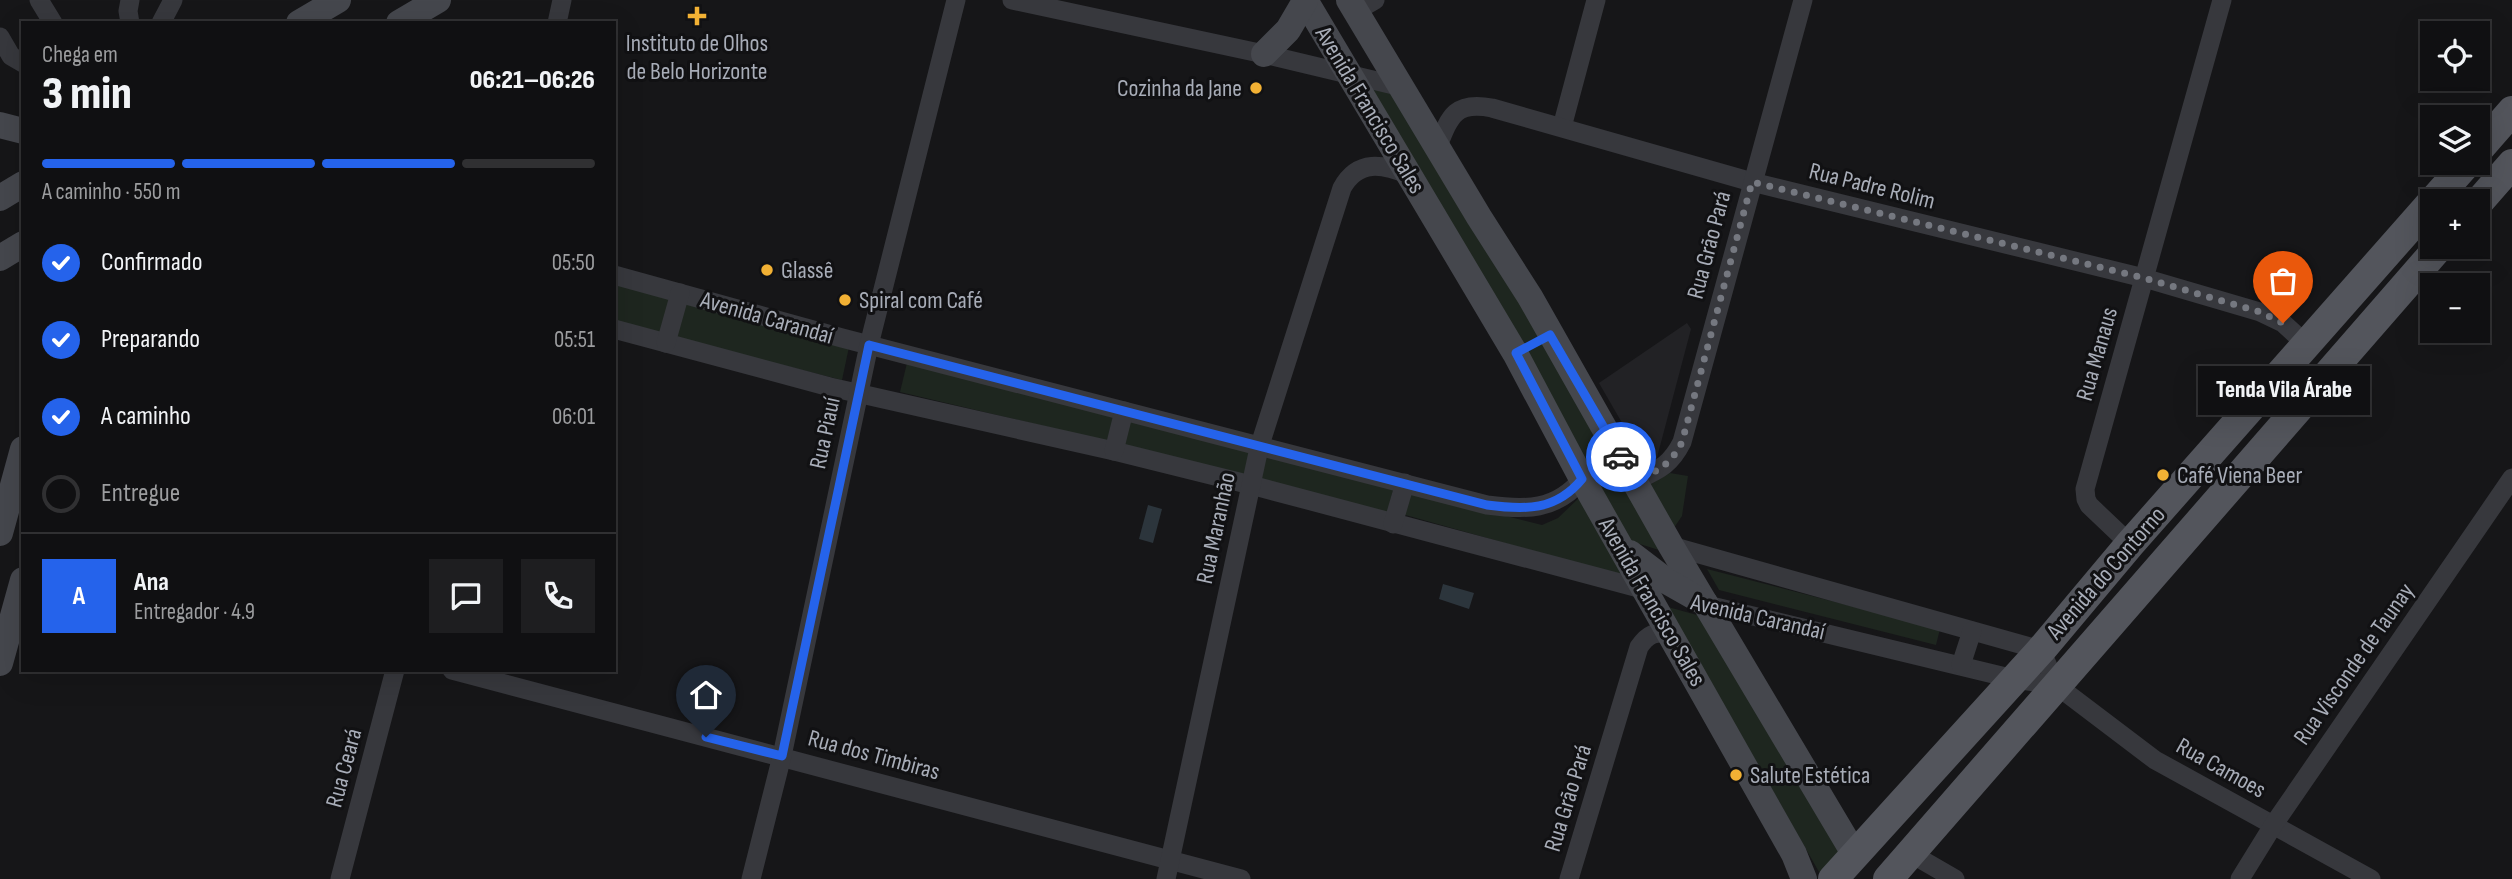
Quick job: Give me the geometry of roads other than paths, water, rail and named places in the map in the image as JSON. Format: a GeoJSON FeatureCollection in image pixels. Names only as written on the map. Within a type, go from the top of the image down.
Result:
{"type":"FeatureCollection","features":[{"type":"Feature","properties":{"kind":"main road"},"geometry":{"type":"LineString","coordinates":[[2490,136],[2512,111]]}},
{"type":"Feature","properties":{"kind":"main road"},"geometry":{"type":"LineString","coordinates":[[2490,189],[2512,164]]}},
{"type":"Feature","properties":{"kind":"main road","name":"Avenida do Contorno"},"geometry":{"type":"LineString","coordinates":[[2444,189],[2457,175]]}},
{"type":"Feature","properties":{"kind":"main road","name":"Avenida do Contorno"},"geometry":{"type":"LineString","coordinates":[[1833,879],[1858,867],[2130,544],[2420,217]]}},
{"type":"Feature","properties":{"kind":"main road","name":"Avenida do Contorno"},"geometry":{"type":"LineString","coordinates":[[1888,879],[2429,259]]}},
{"type":"Feature","properties":{"kind":"street"},"geometry":{"type":"LineString","coordinates":[[39,0],[51,21]]}},
{"type":"Feature","properties":{"kind":"street"},"geometry":{"type":"LineString","coordinates":[[130,0],[130,21]]}},
{"type":"Feature","properties":{"kind":"street"},"geometry":{"type":"LineString","coordinates":[[162,21],[173,0]]}},
{"type":"Feature","properties":{"kind":"street"},"geometry":{"type":"LineString","coordinates":[[302,21],[338,0]]}},
{"type":"Feature","properties":{"kind":"street"},"geometry":{"type":"LineString","coordinates":[[402,21],[438,0]]}},
{"type":"Feature","properties":{"kind":"street"},"geometry":{"type":"LineString","coordinates":[[557,21],[562,0]]}},
{"type":"Feature","properties":{"kind":"street","name":"Rua Piauí"},"geometry":{"type":"LineString","coordinates":[[751,879],[782,756],[869,345],[956,0]]}},
{"type":"Feature","properties":{"kind":"street"},"geometry":{"type":"LineString","coordinates":[[1012,0],[1264,54],[1402,87]]}},
{"type":"Feature","properties":{"kind":"street"},"geometry":{"type":"LineString","coordinates":[[1264,54],[1288,30],[1305,0]]}},
{"type":"Feature","properties":{"kind":"street","name":"Avenida Francisco Sales"},"geometry":{"type":"LineString","coordinates":[[1305,0],[1516,353],[1582,479],[1794,854],[1804,879]]}},
{"type":"Feature","properties":{"kind":"street"},"geometry":{"type":"LineString","coordinates":[[1562,127],[1596,0]]}},
{"type":"Feature","properties":{"kind":"street","name":"Rua Grão Pará"},"geometry":{"type":"LineString","coordinates":[[1635,481],[1657,471],[1673,459],[1682,442],[1803,0]]}},
{"type":"Feature","properties":{"kind":"street","name":"Rua Manaus"},"geometry":{"type":"LineString","coordinates":[[2130,544],[2089,505],[2085,489],[2221,0]]}},
{"type":"Feature","properties":{"kind":"street","name":"Avenida Francisco Sales"},"geometry":{"type":"LineString","coordinates":[[1360,4],[1402,87],[1530,297],[1858,867]]}},
{"type":"Feature","properties":{"kind":"street"},"geometry":{"type":"LineString","coordinates":[[0,37],[11,56],[21,62]]}},
{"type":"Feature","properties":{"kind":"street","name":"Rua Padre Rolim"},"geometry":{"type":"LineString","coordinates":[[1438,146],[1447,123],[1455,113],[1465,106],[1492,107],[1752,182],[2144,278],[2260,312],[2283,323],[2307,345]]}},
{"type":"Feature","properties":{"kind":"street"},"geometry":{"type":"LineString","coordinates":[[0,125],[21,130]]}},
{"type":"Feature","properties":{"kind":"street","name":"Rua Maranhão"},"geometry":{"type":"LineString","coordinates":[[1168,870],[1259,447],[1342,188],[1348,177],[1359,169],[1373,166],[1390,167],[1409,175]]}},
{"type":"Feature","properties":{"kind":"street"},"geometry":{"type":"LineString","coordinates":[[0,198],[21,185]]}},
{"type":"Feature","properties":{"kind":"street"},"geometry":{"type":"LineString","coordinates":[[0,258],[21,245]]}},
{"type":"Feature","properties":{"kind":"street","name":"Avenida Carandaí"},"geometry":{"type":"LineString","coordinates":[[616,276],[869,345],[1487,505],[1534,507],[1555,502],[1571,492],[1582,479]]}},
{"type":"Feature","properties":{"kind":"street"},"geometry":{"type":"LineString","coordinates":[[666,342],[680,293]]}},
{"type":"Feature","properties":{"kind":"street","name":"Avenida Carandaí"},"geometry":{"type":"LineString","coordinates":[[616,330],[859,393],[1251,485],[1644,589],[2014,679],[2056,685]]}},
{"type":"Feature","properties":{"kind":"street"},"geometry":{"type":"LineString","coordinates":[[1516,353],[1550,335]]}},
{"type":"Feature","properties":{"kind":"street"},"geometry":{"type":"LineString","coordinates":[[1114,451],[1124,411]]}},
{"type":"Feature","properties":{"kind":"street"},"geometry":{"type":"LineString","coordinates":[[0,533],[21,456]]}},
{"type":"Feature","properties":{"kind":"street","name":"Rua Visconde de Taunay"},"geometry":{"type":"LineString","coordinates":[[2240,879],[2274,824],[2512,478]]}},
{"type":"Feature","properties":{"kind":"street"},"geometry":{"type":"LineString","coordinates":[[1393,524],[1405,483]]}},
{"type":"Feature","properties":{"kind":"street"},"geometry":{"type":"LineString","coordinates":[[1616,539],[1650,570],[1707,604]]}},
{"type":"Feature","properties":{"kind":"street","name":"Avenida Carandaí"},"geometry":{"type":"LineString","coordinates":[[1671,545],[2041,650]]}},
{"type":"Feature","properties":{"kind":"street"},"geometry":{"type":"LineString","coordinates":[[0,663],[21,587]]}},
{"type":"Feature","properties":{"kind":"street"},"geometry":{"type":"LineString","coordinates":[[1961,665],[1972,631]]}},
{"type":"Feature","properties":{"kind":"street","name":"Rua Grão Pará"},"geometry":{"type":"LineString","coordinates":[[1569,879],[1639,647],[1653,633],[1671,634]]}},
{"type":"Feature","properties":{"kind":"street"},"geometry":{"type":"LineString","coordinates":[[2041,650],[2056,685]]}},
{"type":"Feature","properties":{"kind":"street","name":"Rua Ceará"},"geometry":{"type":"LineString","coordinates":[[340,879],[394,672]]}},
{"type":"Feature","properties":{"kind":"street","name":"Rua dos Timbiras"},"geometry":{"type":"LineString","coordinates":[[460,672],[782,756],[1168,870],[1241,879]]}},
{"type":"Feature","properties":{"kind":"street","name":"Rua Camoes"},"geometry":{"type":"LineString","coordinates":[[2056,685],[2155,760],[2371,879]]}},
{"type":"Feature","properties":{"kind":"street"},"geometry":{"type":"LineString","coordinates":[[1910,853],[1955,879]]}},
{"type":"Feature","properties":{"kind":"place","name":"Instituto de Olhos de Belo Horizonte"},"geometry":{"type":"Point","coordinates":[697,16]}},
{"type":"Feature","properties":{"kind":"place","name":"Cozinha da Jane"},"geometry":{"type":"Point","coordinates":[1256,88]}},
{"type":"Feature","properties":{"kind":"place","name":"Glassê"},"geometry":{"type":"Point","coordinates":[767,270]}},
{"type":"Feature","properties":{"kind":"place","name":"Spiral com Café"},"geometry":{"type":"Point","coordinates":[845,300]}},
{"type":"Feature","properties":{"kind":"place","name":"Tenda Vila Árabe"},"geometry":{"type":"Point","coordinates":[2283,323]}},
{"type":"Feature","properties":{"kind":"place","name":"Café Viena Beer"},"geometry":{"type":"Point","coordinates":[2163,475]}},
{"type":"Feature","properties":{"kind":"place","name":"Salute Estética"},"geometry":{"type":"Point","coordinates":[1736,775]}}]}
